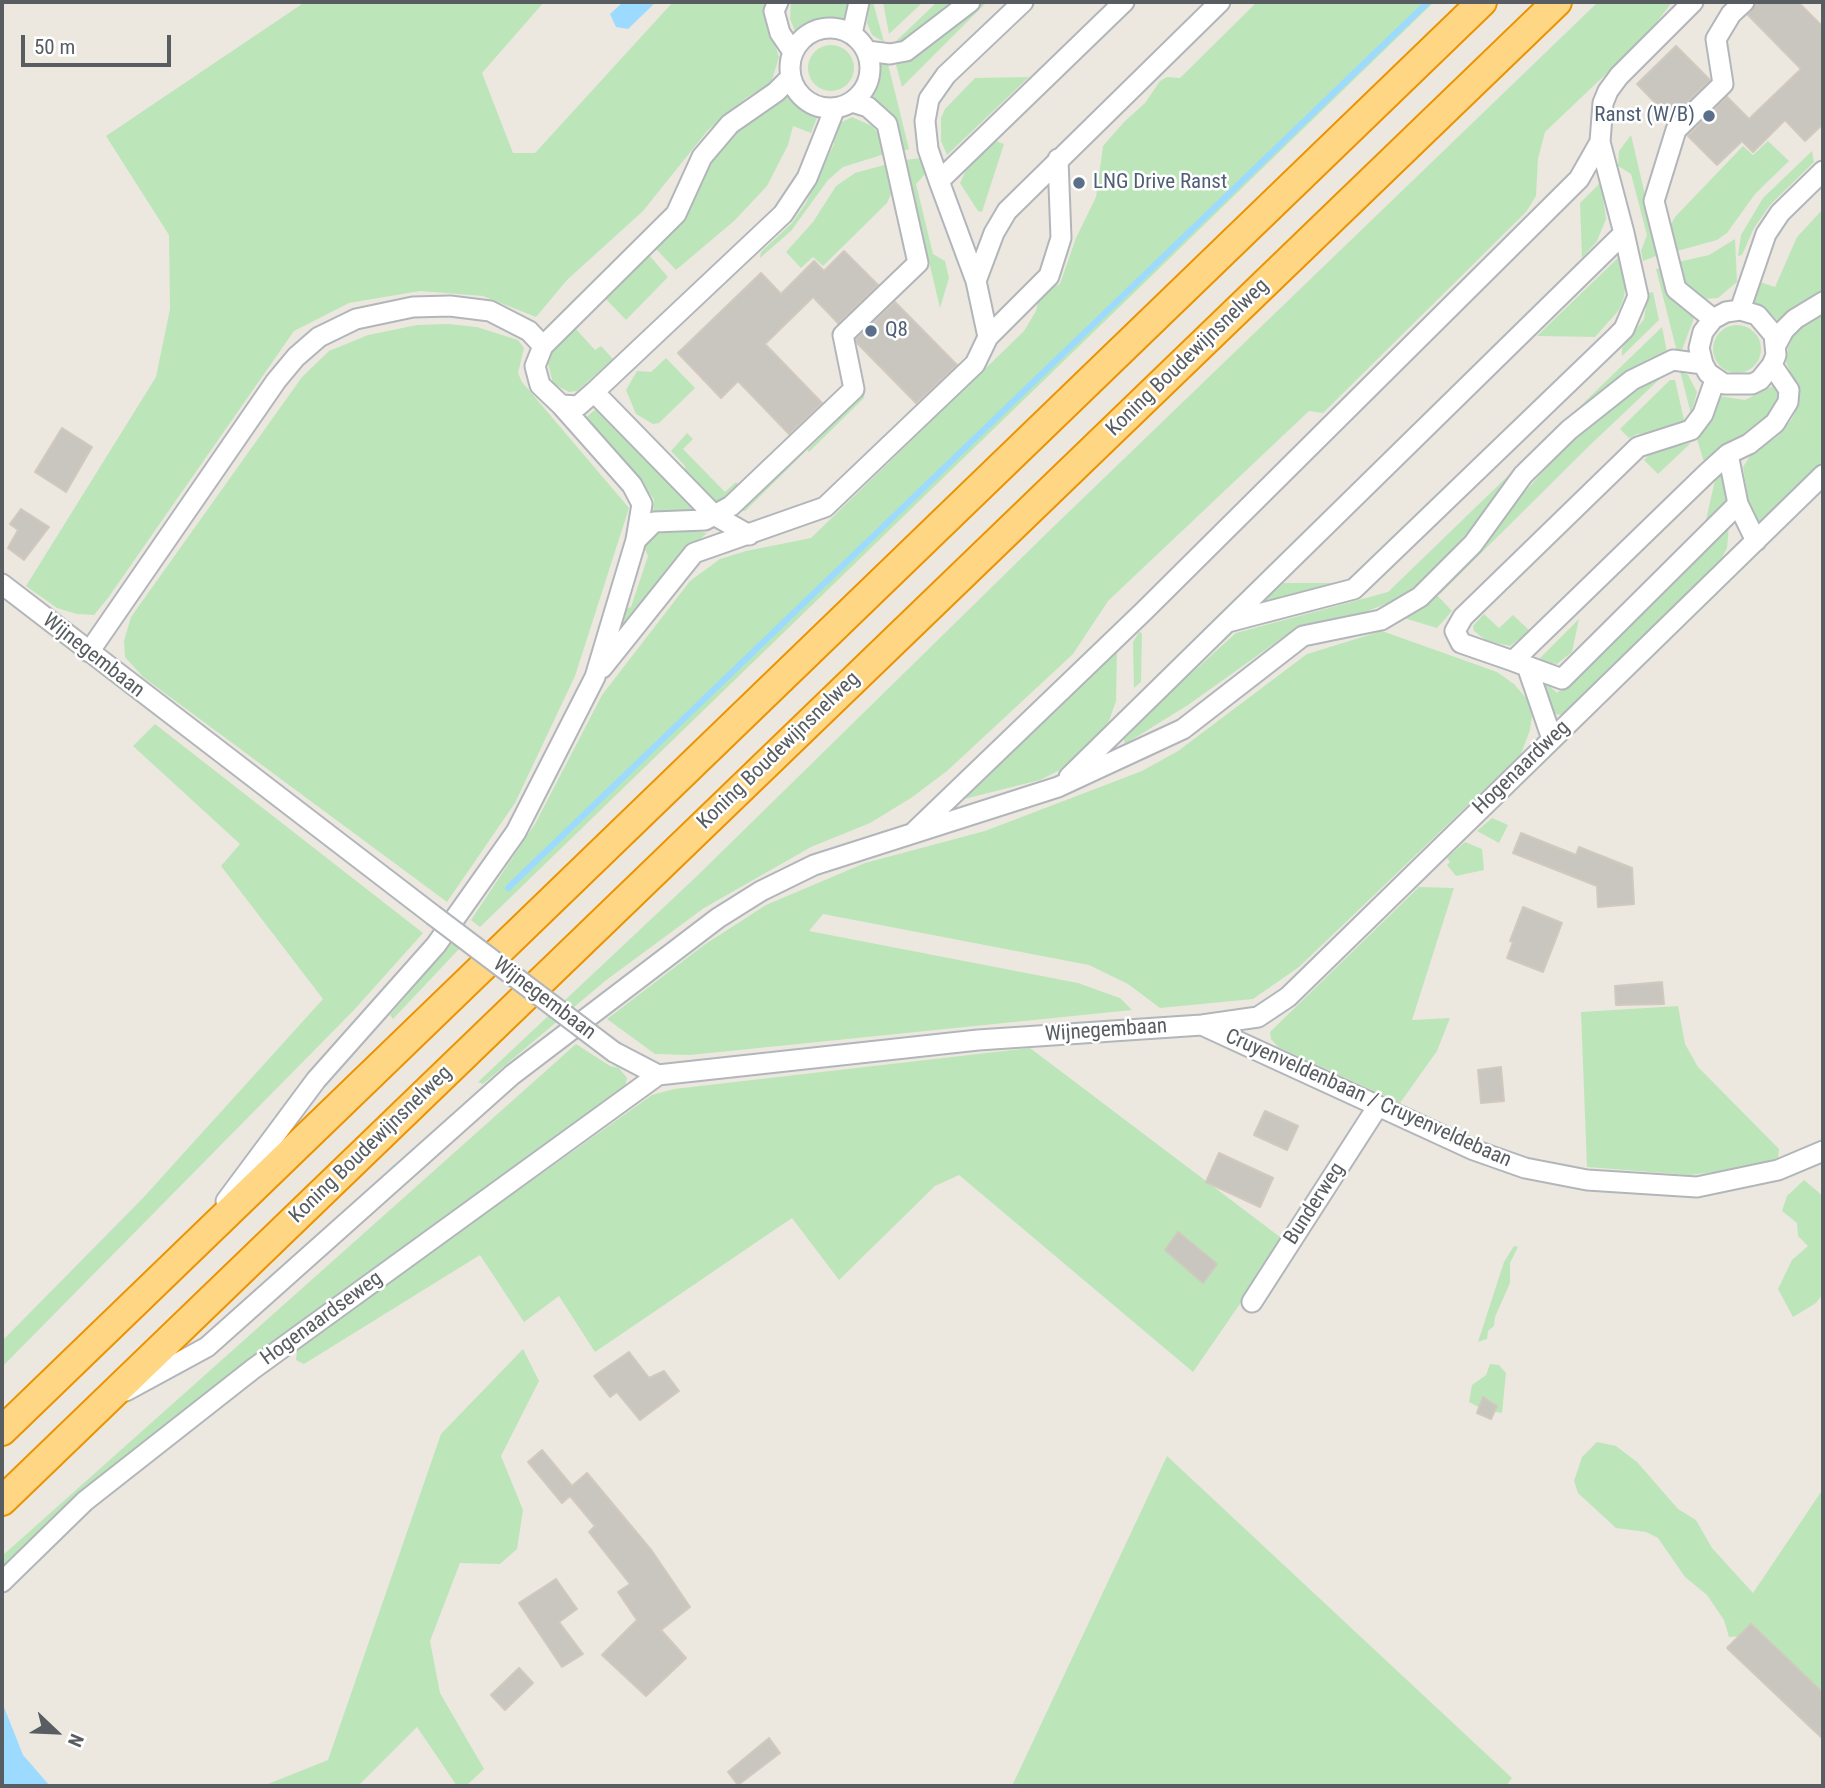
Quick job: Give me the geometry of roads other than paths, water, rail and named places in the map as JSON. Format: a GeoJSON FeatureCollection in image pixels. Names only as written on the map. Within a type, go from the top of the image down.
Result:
{"type":"FeatureCollection","features":[{"type":"Feature","properties":{"kind":"highway"},"geometry":{"type":"LineString","coordinates":[[2,1431],[1482,2]]}},
{"type":"Feature","properties":{"kind":"highway","name":"Koning Boudewijnsnelweg"},"geometry":{"type":"LineString","coordinates":[[2,1501],[1557,2]]}},
{"type":"Feature","properties":{"kind":"street"},"geometry":{"type":"LineString","coordinates":[[778,2],[774,11],[780,33],[793,52]]}},
{"type":"Feature","properties":{"kind":"street"},"geometry":{"type":"LineString","coordinates":[[852,34],[859,2]]}},
{"type":"Feature","properties":{"kind":"street"},"geometry":{"type":"LineString","coordinates":[[867,51],[890,54],[906,51],[970,2]]}},
{"type":"Feature","properties":{"kind":"street"},"geometry":{"type":"LineString","coordinates":[[988,337],[976,281],[928,149],[925,121],[929,99],[946,75],[1023,2]]}},
{"type":"Feature","properties":{"kind":"street"},"geometry":{"type":"LineString","coordinates":[[939,181],[1124,2]]}},
{"type":"Feature","properties":{"kind":"street"},"geometry":{"type":"LineString","coordinates":[[976,281],[990,242],[1007,211],[1220,2]]}},
{"type":"Feature","properties":{"kind":"street"},"geometry":{"type":"LineString","coordinates":[[1227,622],[1354,589],[1624,329],[1638,296],[1600,142],[1603,103],[1619,76],[1693,2]]}},
{"type":"Feature","properties":{"kind":"street"},"geometry":{"type":"LineString","coordinates":[[1713,319],[1676,289],[1654,201],[1676,130],[1723,84],[1716,39],[1723,25],[1744,2]]}},
{"type":"Feature","properties":{"kind":"street"},"geometry":{"type":"LineString","coordinates":[[561,405],[578,406],[783,214],[807,178],[844,105],[864,91],[870,75],[867,51],[852,34],[836,27],[819,29],[803,37],[793,52],[791,77],[798,92],[811,103],[844,105],[868,107],[887,124],[918,263],[843,335],[854,389],[754,486],[714,515],[698,521],[654,522],[636,540]]}},
{"type":"Feature","properties":{"kind":"street"},"geometry":{"type":"LineString","coordinates":[[191,1247],[316,1080],[436,945],[516,832],[596,677],[636,540],[642,514],[639,495],[561,405],[540,385],[536,366],[542,346],[676,214],[702,157],[730,124],[776,92],[791,77]]}},
{"type":"Feature","properties":{"kind":"street"},"geometry":{"type":"LineString","coordinates":[[914,832],[1144,611],[1579,179],[1600,142]]}},
{"type":"Feature","properties":{"kind":"street"},"geometry":{"type":"LineString","coordinates":[[596,677],[694,554],[825,507],[975,364],[988,337],[1049,276],[1061,238],[1058,159]]}},
{"type":"Feature","properties":{"kind":"street"},"geometry":{"type":"LineString","coordinates":[[1740,310],[1766,234],[1780,213],[1823,171]]}},
{"type":"Feature","properties":{"kind":"street"},"geometry":{"type":"LineString","coordinates":[[1058,787],[1624,233]]}},
{"type":"Feature","properties":{"kind":"street"},"geometry":{"type":"LineString","coordinates":[[1520,664],[1728,454],[1763,434],[1783,412],[1788,390],[1774,355],[1764,320],[1740,310],[1726,312],[1713,319],[1700,339],[1703,364],[1715,380],[1733,387],[1760,380],[1774,355],[1784,330],[1795,319],[1823,302]]}},
{"type":"Feature","properties":{"kind":"street"},"geometry":{"type":"LineString","coordinates":[[89,652],[276,381],[296,356],[319,337],[356,319],[412,307],[450,306],[490,311],[529,331],[542,346]]}},
{"type":"Feature","properties":{"kind":"street"},"geometry":{"type":"LineString","coordinates":[[101,1405],[207,1347],[512,1075],[718,918],[761,891],[814,865],[1058,787],[1183,729],[1303,636],[1381,620],[1420,597],[1473,544],[1524,475],[1569,430],[1632,380],[1656,366],[1673,360],[1703,364]]}},
{"type":"Feature","properties":{"kind":"street"},"geometry":{"type":"LineString","coordinates":[[1715,380],[1703,414],[1691,430],[1641,443],[1463,617],[1455,631],[1461,643],[1562,678],[1738,504]]}},
{"type":"Feature","properties":{"kind":"street"},"geometry":{"type":"LineString","coordinates":[[594,392],[714,515],[749,535]]}},
{"type":"Feature","properties":{"kind":"street"},"geometry":{"type":"LineString","coordinates":[[1728,454],[1738,504],[1756,541]]}},
{"type":"Feature","properties":{"kind":"street","name":"Hogenaardweg"},"geometry":{"type":"LineString","coordinates":[[1202,1025],[1258,1017],[1287,997],[1823,475]]}},
{"type":"Feature","properties":{"kind":"street","name":"Wijnegembaan"},"geometry":{"type":"LineString","coordinates":[[2,584],[614,1052],[658,1075],[978,1040],[1202,1025]]}},
{"type":"Feature","properties":{"kind":"street"},"geometry":{"type":"LineString","coordinates":[[1520,664],[1552,739]]}},
{"type":"Feature","properties":{"kind":"street","name":"Cruyenveldenbaan / Cruyenveldebaan"},"geometry":{"type":"LineString","coordinates":[[1202,1025],[1474,1150],[1525,1168],[1587,1180],[1697,1187],[1778,1170],[1823,1152]]}},
{"type":"Feature","properties":{"kind":"street","name":"Hogenaardseweg"},"geometry":{"type":"LineString","coordinates":[[2,1582],[85,1501],[253,1369],[658,1075]]}},
{"type":"Feature","properties":{"kind":"street","name":"Bunderweg"},"geometry":{"type":"LineString","coordinates":[[1252,1302],[1378,1105]]}},
{"type":"Feature","properties":{"kind":"water"},"geometry":{"type":"Polygon","coordinates":[[[623,2],[656,2],[628,29],[616,27],[610,14],[623,2]]]}},
{"type":"Feature","properties":{"kind":"water"},"geometry":{"type":"Polygon","coordinates":[[[2,1702],[23,1755],[50,1786],[2,1786],[2,1702]]]}},
{"type":"Feature","properties":{"kind":"waterway"},"geometry":{"type":"LineString","coordinates":[[508,888],[1428,2]]}},
{"type":"Feature","properties":{"kind":"place","name":"Ranst (W/B)"},"geometry":{"type":"Point","coordinates":[1709,116]}},
{"type":"Feature","properties":{"kind":"place","name":"LNG Drive Ranst"},"geometry":{"type":"Point","coordinates":[1079,183]}},
{"type":"Feature","properties":{"kind":"place","name":"Q8"},"geometry":{"type":"Point","coordinates":[871,331]}}]}
